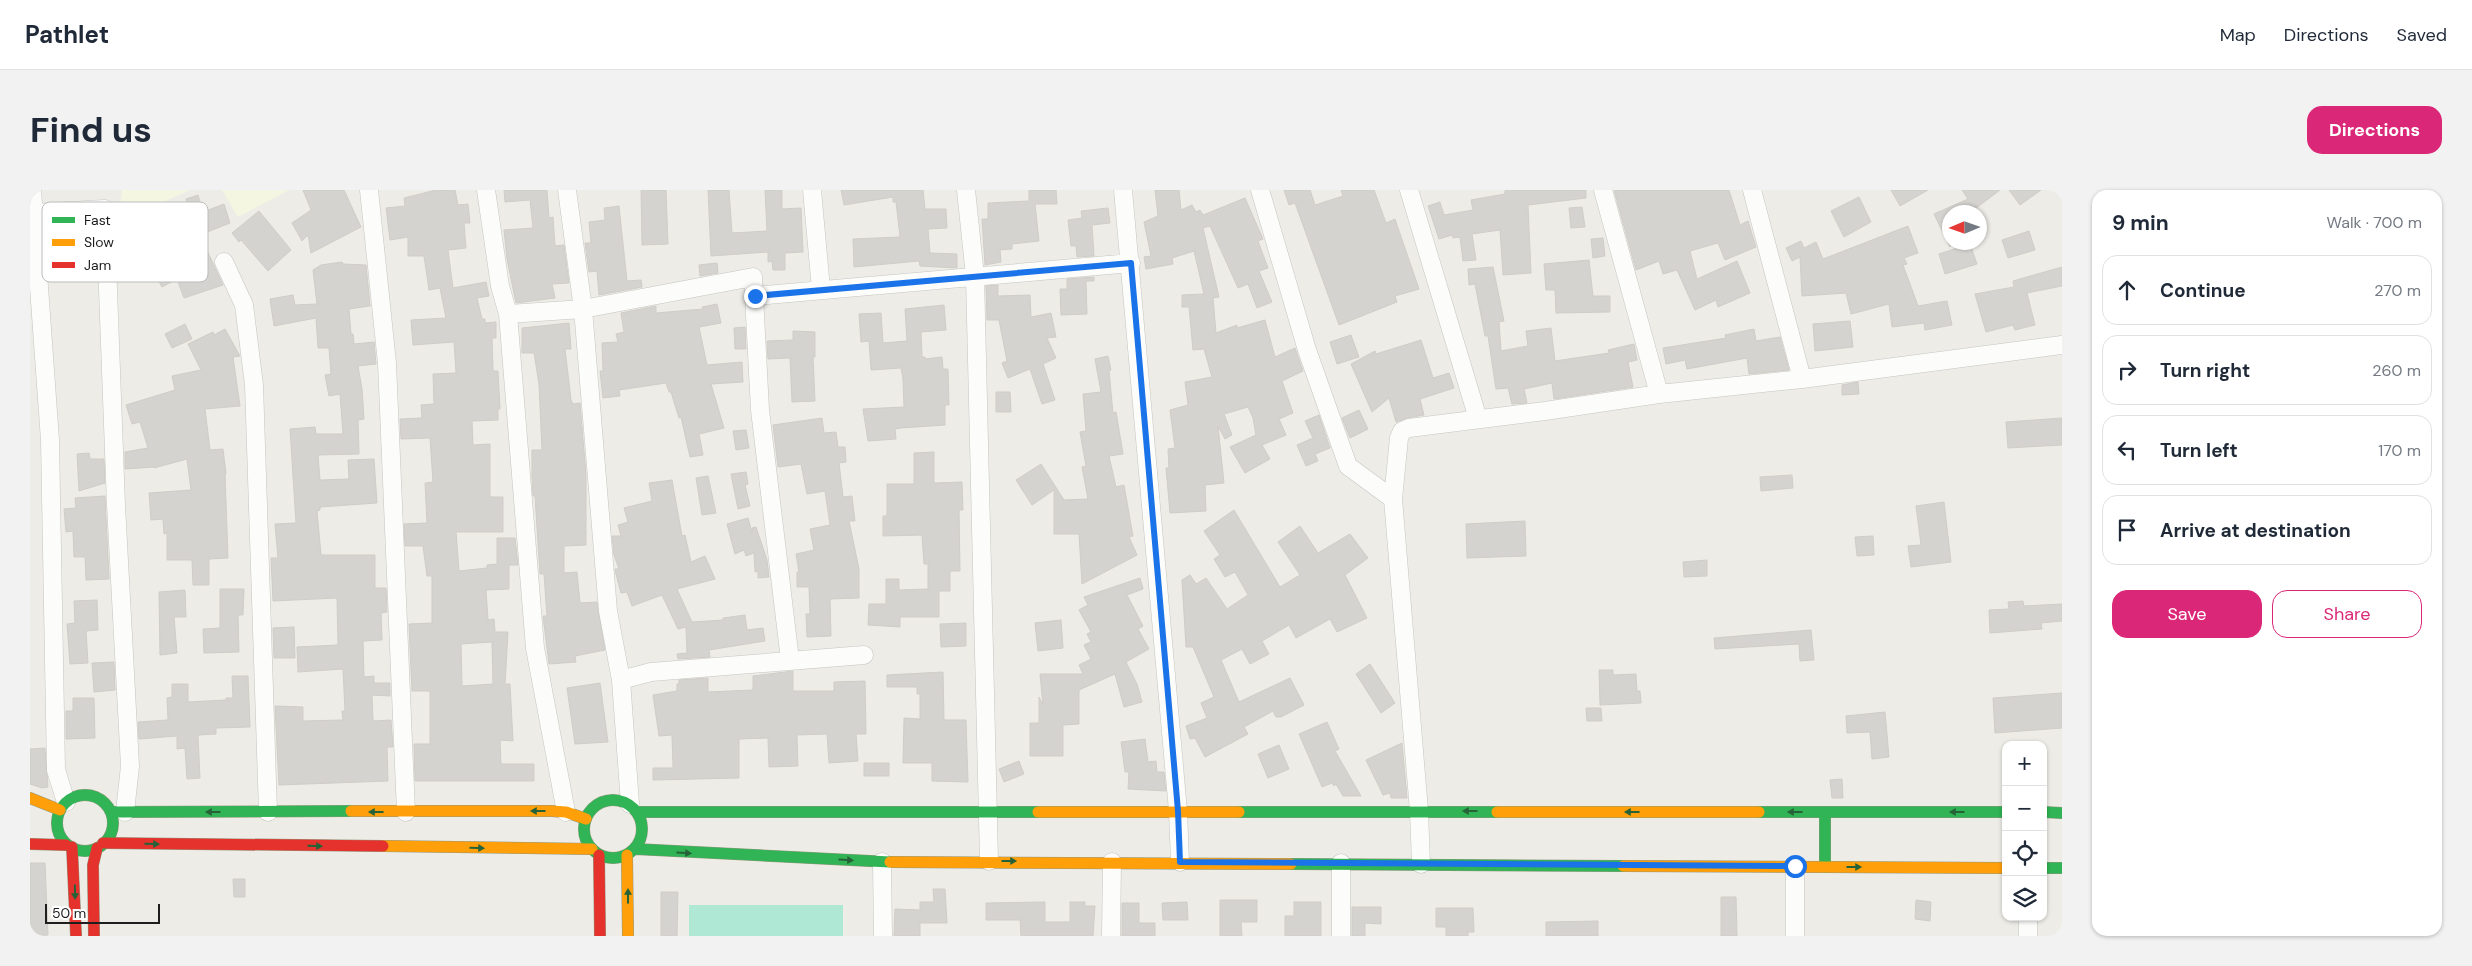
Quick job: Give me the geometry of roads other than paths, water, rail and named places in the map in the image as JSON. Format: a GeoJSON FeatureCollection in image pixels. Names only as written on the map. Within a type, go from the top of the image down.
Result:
{"type":"FeatureCollection","features":[{"type":"Feature","properties":{"kind":"main road"},"geometry":{"type":"LineString","coordinates":[[76,936],[69,846],[57,827],[63,806],[73,797],[91,795],[118,812],[566,812],[586,819]]}},
{"type":"Feature","properties":{"kind":"main road"},"geometry":{"type":"LineString","coordinates":[[30,798],[63,806]]}},
{"type":"Feature","properties":{"kind":"main road"},"geometry":{"type":"LineString","coordinates":[[600,936],[596,852],[585,835],[586,819],[596,805],[613,799],[633,808],[988,812],[2002,812]]}},
{"type":"Feature","properties":{"kind":"main road"},"geometry":{"type":"LineString","coordinates":[[628,936],[631,852],[643,831],[633,808]]}},
{"type":"Feature","properties":{"kind":"main road"},"geometry":{"type":"LineString","coordinates":[[94,936],[93,865],[100,846],[112,829],[118,812]]}},
{"type":"Feature","properties":{"kind":"main road"},"geometry":{"type":"LineString","coordinates":[[1825,812],[1825,867]]}},
{"type":"Feature","properties":{"kind":"main road"},"geometry":{"type":"LineString","coordinates":[[2047,812],[2062,812]]}},
{"type":"Feature","properties":{"kind":"main road"},"geometry":{"type":"LineString","coordinates":[[30,844],[69,846],[88,850],[100,846],[596,852],[618,858],[631,852],[882,862],[1180,862],[2002,868]]}},
{"type":"Feature","properties":{"kind":"main road"},"geometry":{"type":"LineString","coordinates":[[2047,868],[2062,868]]}},
{"type":"Feature","properties":{"kind":"street"},"geometry":{"type":"LineString","coordinates":[[32,190],[50,440],[56,770],[63,806]]}},
{"type":"Feature","properties":{"kind":"street"},"geometry":{"type":"LineString","coordinates":[[369,190],[387,363],[406,812]]}},
{"type":"Feature","properties":{"kind":"street"},"geometry":{"type":"LineString","coordinates":[[486,190],[500,286],[508,314],[536,648],[566,812]]}},
{"type":"Feature","properties":{"kind":"street"},"geometry":{"type":"LineString","coordinates":[[567,190],[582,310],[608,611],[621,680],[633,808]]}},
{"type":"Feature","properties":{"kind":"street"},"geometry":{"type":"LineString","coordinates":[[812,190],[821,289]]}},
{"type":"Feature","properties":{"kind":"street"},"geometry":{"type":"LineString","coordinates":[[966,190],[975,276],[989,861]]}},
{"type":"Feature","properties":{"kind":"street"},"geometry":{"type":"LineString","coordinates":[[1123,190],[1131,263],[1178,811],[1180,862]]}},
{"type":"Feature","properties":{"kind":"street"},"geometry":{"type":"LineString","coordinates":[[1260,190],[1307,350],[1348,466],[1393,499]]}},
{"type":"Feature","properties":{"kind":"street"},"geometry":{"type":"LineString","coordinates":[[1409,190],[1478,420]]}},
{"type":"Feature","properties":{"kind":"street"},"geometry":{"type":"LineString","coordinates":[[1603,190],[1659,394]]}},
{"type":"Feature","properties":{"kind":"street"},"geometry":{"type":"LineString","coordinates":[[1752,190],[1802,379]]}},
{"type":"Feature","properties":{"kind":"street"},"geometry":{"type":"LineString","coordinates":[[33,213],[42,212]]}},
{"type":"Feature","properties":{"kind":"street"},"geometry":{"type":"LineString","coordinates":[[224,262],[244,305],[254,385],[268,812]]}},
{"type":"Feature","properties":{"kind":"street"},"geometry":{"type":"LineString","coordinates":[[755,296],[1131,263]]}},
{"type":"Feature","properties":{"kind":"street"},"geometry":{"type":"LineString","coordinates":[[508,314],[582,310],[753,278],[760,410],[790,660]]}},
{"type":"Feature","properties":{"kind":"street"},"geometry":{"type":"LineString","coordinates":[[108,282],[116,505],[130,766],[118,812]]}},
{"type":"Feature","properties":{"kind":"street"},"geometry":{"type":"LineString","coordinates":[[1421,864],[1420,811],[1393,499],[1399,438],[1402,431],[1409,428],[1659,394],[1802,379],[2062,345]]}},
{"type":"Feature","properties":{"kind":"street"},"geometry":{"type":"LineString","coordinates":[[621,680],[651,672],[864,655]]}},
{"type":"Feature","properties":{"kind":"street"},"geometry":{"type":"LineString","coordinates":[[882,862],[883,936]]}},
{"type":"Feature","properties":{"kind":"street"},"geometry":{"type":"LineString","coordinates":[[1111,936],[1112,862]]}},
{"type":"Feature","properties":{"kind":"street"},"geometry":{"type":"LineString","coordinates":[[1341,863],[1341,936]]}},
{"type":"Feature","properties":{"kind":"street"},"geometry":{"type":"LineString","coordinates":[[1795,866],[1795,936]]}},
{"type":"Feature","properties":{"kind":"street"},"geometry":{"type":"LineString","coordinates":[[2028,921],[2028,936]]}}]}
